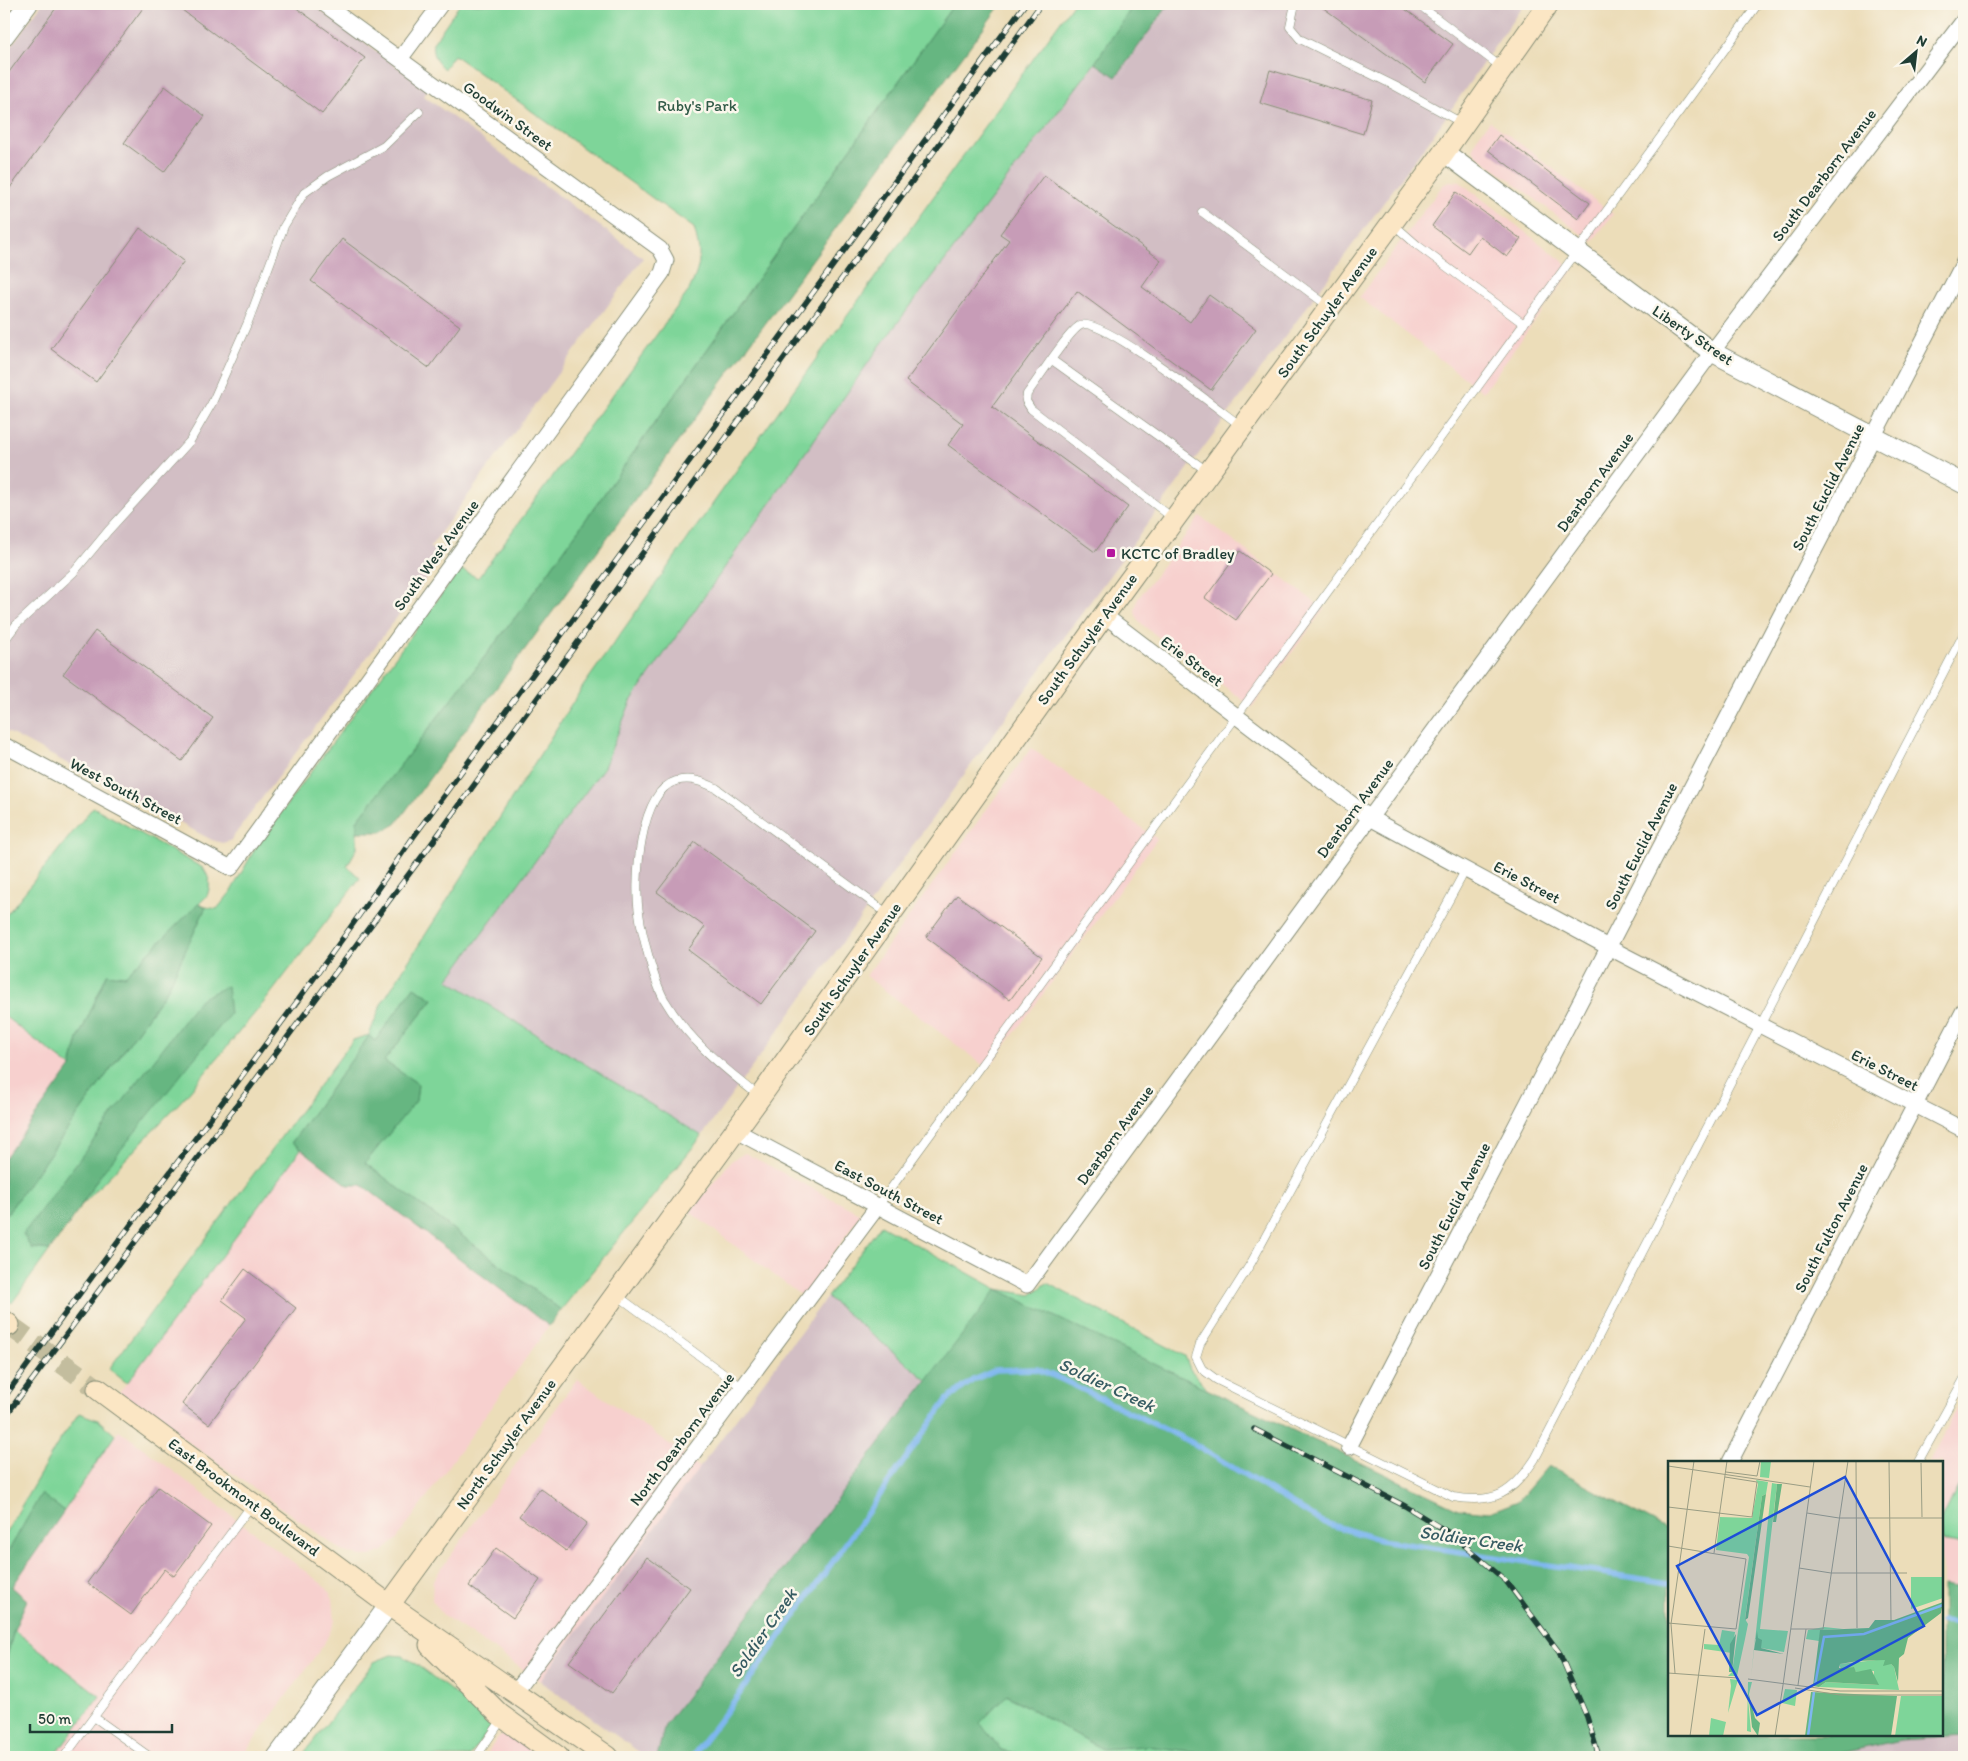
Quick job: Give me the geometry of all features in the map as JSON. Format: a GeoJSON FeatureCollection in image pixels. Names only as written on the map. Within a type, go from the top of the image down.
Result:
{"type":"FeatureCollection","features":[{"type":"Feature","properties":{"kind":"main road","name":"South Schuyler Avenue"},"geometry":{"type":"LineString","coordinates":[[736,1131],[1104,616],[1444,152],[1548,4]]}},
{"type":"Feature","properties":{"kind":"main road","name":"North Schuyler Avenue"},"geometry":{"type":"LineString","coordinates":[[389,1605],[736,1131]]}},
{"type":"Feature","properties":{"kind":"main road","name":"East Brookmont Boulevard"},"geometry":{"type":"LineString","coordinates":[[98,1389],[389,1605],[608,1757]]}},
{"type":"Feature","properties":{"kind":"main road","name":"East Brookmont Boulevard"},"geometry":{"type":"LineString","coordinates":[[389,1605],[504,1717],[558,1757]]}},
{"type":"Feature","properties":{"kind":"street"},"geometry":{"type":"LineString","coordinates":[[4,36],[28,4]]}},
{"type":"Feature","properties":{"kind":"street","name":"Goodwin Street"},"geometry":{"type":"LineString","coordinates":[[324,4],[660,249],[666,260]]}},
{"type":"Feature","properties":{"kind":"street"},"geometry":{"type":"LineString","coordinates":[[400,60],[441,4]]}},
{"type":"Feature","properties":{"kind":"street","name":"South Dearborn Avenue"},"geometry":{"type":"LineString","coordinates":[[1712,352],[1964,20]]}},
{"type":"Feature","properties":{"kind":"street","name":"Liberty Street"},"geometry":{"type":"LineString","coordinates":[[1444,152],[1712,352],[1964,484]]}},
{"type":"Feature","properties":{"kind":"street","name":"South West Avenue"},"geometry":{"type":"LineString","coordinates":[[231,868],[662,273],[666,260]]}},
{"type":"Feature","properties":{"kind":"street","name":"South Euclid Avenue"},"geometry":{"type":"LineString","coordinates":[[1349,1447],[1964,262]]}},
{"type":"Feature","properties":{"kind":"street","name":"Dearborn Avenue"},"geometry":{"type":"LineString","coordinates":[[1027,1285],[1712,352]]}},
{"type":"Feature","properties":{"kind":"street","name":"Erie Street"},"geometry":{"type":"LineString","coordinates":[[1104,616],[1370,818],[1608,947],[1964,1130]]}},
{"type":"Feature","properties":{"kind":"street","name":"West South Street"},"geometry":{"type":"LineString","coordinates":[[4,745],[231,868]]}},
{"type":"Feature","properties":{"kind":"street","name":"South Fulton Avenue"},"geometry":{"type":"LineString","coordinates":[[1731,1461],[1964,1010]]}},
{"type":"Feature","properties":{"kind":"street","name":"East South Street"},"geometry":{"type":"LineString","coordinates":[[736,1131],[1027,1285]]}},
{"type":"Feature","properties":{"kind":"street","name":"North Dearborn Avenue"},"geometry":{"type":"LineString","coordinates":[[515,1692],[878,1206]]}},
{"type":"Feature","properties":{"kind":"street","name":"North Schuyler Avenue"},"geometry":{"type":"LineString","coordinates":[[277,1757],[389,1605]]}},
{"type":"Feature","properties":{"kind":"lane"},"geometry":{"type":"LineString","coordinates":[[1295,4],[1290,27],[1300,40],[1395,86],[1464,124]]}},
{"type":"Feature","properties":{"kind":"lane"},"geometry":{"type":"LineString","coordinates":[[1418,4],[1503,68]]}},
{"type":"Feature","properties":{"kind":"lane"},"geometry":{"type":"LineString","coordinates":[[878,1206],[1758,4]]}},
{"type":"Feature","properties":{"kind":"lane"},"geometry":{"type":"LineString","coordinates":[[4,641],[16,625],[74,572],[108,530],[190,441],[212,403],[248,322],[284,226],[304,192],[328,176],[384,146],[419,112]]}},
{"type":"Feature","properties":{"kind":"lane"},"geometry":{"type":"LineString","coordinates":[[1202,212],[1330,307]]}},
{"type":"Feature","properties":{"kind":"lane"},"geometry":{"type":"LineString","coordinates":[[1392,223],[1417,245],[1524,324]]}},
{"type":"Feature","properties":{"kind":"lane"},"geometry":{"type":"LineString","coordinates":[[1174,519],[1031,409],[1026,401],[1027,394],[1052,360],[1072,333],[1082,325],[1093,325],[1116,336],[1242,427]]}},
{"type":"Feature","properties":{"kind":"lane"},"geometry":{"type":"LineString","coordinates":[[1052,360],[1209,472]]}},
{"type":"Feature","properties":{"kind":"lane"},"geometry":{"type":"LineString","coordinates":[[1466,870],[1251,1262],[1200,1344],[1196,1357],[1202,1369],[1217,1380],[1453,1497],[1472,1500],[1492,1497],[1508,1491],[1521,1482],[1535,1460],[1964,633]]}},
{"type":"Feature","properties":{"kind":"lane"},"geometry":{"type":"LineString","coordinates":[[760,1097],[715,1061],[687,1033],[664,998],[638,912],[636,882],[641,842],[648,816],[655,800],[674,782],[690,779],[702,781],[716,788],[890,915]]}},
{"type":"Feature","properties":{"kind":"lane"},"geometry":{"type":"LineString","coordinates":[[616,1295],[743,1388]]}},
{"type":"Feature","properties":{"kind":"lane"},"geometry":{"type":"LineString","coordinates":[[1919,1461],[1964,1379]]}},
{"type":"Feature","properties":{"kind":"lane"},"geometry":{"type":"LineString","coordinates":[[64,1757],[253,1504]]}},
{"type":"Feature","properties":{"kind":"lane"},"geometry":{"type":"LineString","coordinates":[[94,1717],[150,1757]]}},
{"type":"Feature","properties":{"kind":"lane"},"geometry":{"type":"LineString","coordinates":[[476,1757],[504,1717]]}},
{"type":"Feature","properties":{"kind":"shaded area"},"geometry":{"type":"Polygon","coordinates":[[[42,4],[312,4],[428,89],[424,96],[643,258],[430,547],[442,557],[230,841],[222,843],[212,840],[4,730],[4,56],[42,4]]]}},
{"type":"Feature","properties":{"kind":"shaded area"},"geometry":{"type":"Polygon","coordinates":[[[1169,4],[1524,4],[1434,134],[1035,677],[702,1136],[448,980],[604,767],[631,701],[880,346],[1095,63],[1116,77],[1169,4]]]}},
{"type":"Feature","properties":{"kind":"shaded area"},"geometry":{"type":"Polygon","coordinates":[[[1490,121],[1613,214],[1592,242],[1478,156],[1473,149],[1476,139],[1490,121]]]}},
{"type":"Feature","properties":{"kind":"shaded area"},"geometry":{"type":"Polygon","coordinates":[[[1450,181],[1460,182],[1573,269],[1483,392],[1359,297],[1443,185],[1450,181]]]}},
{"type":"Feature","properties":{"kind":"shaded area"},"geometry":{"type":"Polygon","coordinates":[[[1200,516],[1324,609],[1252,707],[1137,619],[1135,611],[1137,600],[1200,516]]]}},
{"type":"Feature","properties":{"kind":"shaded area"},"geometry":{"type":"Polygon","coordinates":[[[1031,748],[1157,839],[988,1069],[866,976],[1031,748]]]}},
{"type":"Feature","properties":{"kind":"shaded area"},"geometry":{"type":"Polygon","coordinates":[[[4,1016],[71,1067],[4,1159],[4,1016]]]}},
{"type":"Feature","properties":{"kind":"shaded area"},"geometry":{"type":"Polygon","coordinates":[[[301,1149],[348,1185],[362,1185],[549,1326],[396,1540],[383,1551],[371,1556],[344,1552],[119,1393],[301,1149]]]}},
{"type":"Feature","properties":{"kind":"shaded area"},"geometry":{"type":"Polygon","coordinates":[[[745,1153],[861,1214],[803,1297],[690,1212],[731,1161],[745,1153]]]}},
{"type":"Feature","properties":{"kind":"shaded area"},"geometry":{"type":"Polygon","coordinates":[[[827,1297],[928,1381],[665,1725],[657,1757],[646,1757],[540,1681],[827,1297]]]}},
{"type":"Feature","properties":{"kind":"shaded area"},"geometry":{"type":"Polygon","coordinates":[[[577,1379],[685,1455],[700,1468],[540,1681],[443,1615],[432,1600],[433,1580],[577,1379]]]}},
{"type":"Feature","properties":{"kind":"shaded area"},"geometry":{"type":"Polygon","coordinates":[[[1964,1394],[1964,1589],[1943,1586],[1943,1461],[1930,1461],[1964,1394]]]}},
{"type":"Feature","properties":{"kind":"shaded area"},"geometry":{"type":"Polygon","coordinates":[[[119,1430],[326,1587],[333,1598],[335,1621],[324,1644],[242,1757],[54,1757],[100,1696],[14,1630],[27,1600],[12,1587],[119,1430]]]}},
{"type":"Feature","properties":{"kind":"shaded area"},"geometry":{"type":"Polygon","coordinates":[[[503,1735],[513,1737],[538,1757],[485,1757],[496,1740],[503,1735]]]}},
{"type":"Feature","properties":{"kind":"shaded area"},"geometry":{"type":"Polygon","coordinates":[[[1964,1736],[1964,1757],[1823,1757],[1900,1740],[1964,1736]]]}},
{"type":"Feature","properties":{"kind":"green space","name":"Ruby's Park"},"geometry":{"type":"Polygon","coordinates":[[[460,4],[954,4],[524,606],[357,821],[357,848],[347,866],[360,878],[265,1001],[184,1098],[80,1207],[98,1178],[31,1248],[50,1250],[12,1303],[4,1297],[4,1218],[167,990],[206,907],[217,909],[230,893],[256,847],[460,569],[478,578],[688,292],[696,275],[699,254],[694,228],[454,55],[444,69],[439,64],[433,54],[433,43],[460,4]]]}},
{"type":"Feature","properties":{"kind":"green space"},"geometry":{"type":"Polygon","coordinates":[[[954,4],[1001,4],[396,824],[381,832],[357,832],[357,821],[524,606],[954,4]]]}},
{"type":"Feature","properties":{"kind":"green space"},"geometry":{"type":"Polygon","coordinates":[[[1073,4],[1134,4],[1095,63],[880,346],[631,701],[604,767],[448,980],[702,1136],[561,1310],[365,1163],[416,1100],[418,1084],[384,1061],[433,999],[414,988],[375,1041],[369,1036],[292,1142],[301,1149],[127,1383],[109,1369],[353,1040],[369,1035],[382,1003],[584,685],[800,381],[1073,4]]]}},
{"type":"Feature","properties":{"kind":"green space"},"geometry":{"type":"Polygon","coordinates":[[[1134,4],[1169,4],[1116,77],[1095,63],[1134,4]]]}},
{"type":"Feature","properties":{"kind":"green space"},"geometry":{"type":"Polygon","coordinates":[[[93,807],[203,868],[208,878],[209,888],[207,896],[125,976],[107,975],[78,1039],[71,1067],[4,1016],[4,918],[93,807]]]}},
{"type":"Feature","properties":{"kind":"green space"},"geometry":{"type":"Polygon","coordinates":[[[198,904],[206,907],[167,990],[4,1218],[4,1159],[71,1067],[78,1039],[107,974],[125,976],[198,904]]]}},
{"type":"Feature","properties":{"kind":"green space"},"geometry":{"type":"Polygon","coordinates":[[[227,986],[230,1014],[98,1178],[70,1223],[50,1250],[31,1248],[23,1234],[200,999],[227,986]]]}},
{"type":"Feature","properties":{"kind":"green space"},"geometry":{"type":"Polygon","coordinates":[[[414,987],[433,999],[384,1061],[418,1084],[416,1101],[365,1163],[561,1310],[549,1326],[362,1185],[348,1185],[292,1142],[369,1036],[375,1041],[414,987]]]}},
{"type":"Feature","properties":{"kind":"green space"},"geometry":{"type":"Polygon","coordinates":[[[881,1225],[997,1289],[1031,1295],[1047,1283],[1185,1356],[1190,1369],[1208,1390],[998,1290],[928,1381],[827,1297],[881,1225]]]}},
{"type":"Feature","properties":{"kind":"green space"},"geometry":{"type":"Polygon","coordinates":[[[997,1289],[1458,1509],[1490,1512],[1518,1501],[1548,1466],[1668,1529],[1668,1736],[1943,1736],[1943,1586],[1964,1589],[1964,1736],[1900,1740],[1823,1757],[1207,1757],[1198,1752],[1146,1746],[1102,1749],[1007,1695],[980,1723],[1001,1750],[1035,1757],[657,1757],[665,1725],[997,1289]]]}},
{"type":"Feature","properties":{"kind":"green space"},"geometry":{"type":"Polygon","coordinates":[[[79,1413],[98,1420],[115,1435],[64,1511],[41,1495],[4,1559],[4,1536],[58,1443],[79,1413]]]}},
{"type":"Feature","properties":{"kind":"green space"},"geometry":{"type":"Polygon","coordinates":[[[1964,1475],[1964,1544],[1943,1540],[1943,1517],[1964,1475]]]}},
{"type":"Feature","properties":{"kind":"green space"},"geometry":{"type":"Polygon","coordinates":[[[41,1494],[64,1511],[12,1587],[27,1600],[14,1630],[4,1667],[4,1559],[41,1494]]]}},
{"type":"Feature","properties":{"kind":"green space"},"geometry":{"type":"Polygon","coordinates":[[[14,1630],[100,1696],[54,1757],[4,1757],[4,1667],[14,1630]]]}},
{"type":"Feature","properties":{"kind":"green space"},"geometry":{"type":"Polygon","coordinates":[[[391,1655],[403,1656],[413,1662],[494,1723],[469,1757],[301,1757],[374,1662],[391,1655]]]}},
{"type":"Feature","properties":{"kind":"green space"},"geometry":{"type":"Polygon","coordinates":[[[1006,1695],[1102,1749],[1146,1746],[1198,1752],[1207,1757],[1035,1757],[1001,1750],[980,1723],[1006,1695]]]}},
{"type":"Feature","properties":{"kind":"building"},"geometry":{"type":"Polygon","coordinates":[[[59,4],[146,4],[4,196],[4,79],[59,4]]]}},
{"type":"Feature","properties":{"kind":"building"},"geometry":{"type":"Polygon","coordinates":[[[174,4],[291,4],[365,58],[322,114],[174,4]]]}},
{"type":"Feature","properties":{"kind":"building"},"geometry":{"type":"Polygon","coordinates":[[[1318,4],[1398,4],[1453,44],[1425,82],[1318,4]]]}},
{"type":"Feature","properties":{"kind":"building"},"geometry":{"type":"Polygon","coordinates":[[[1270,70],[1372,100],[1363,134],[1260,103],[1270,70]]]}},
{"type":"Feature","properties":{"kind":"building"},"geometry":{"type":"Polygon","coordinates":[[[165,86],[205,116],[164,172],[124,143],[165,86]]]}},
{"type":"Feature","properties":{"kind":"building"},"geometry":{"type":"Polygon","coordinates":[[[1499,135],[1590,203],[1578,219],[1488,150],[1499,135]]]}},
{"type":"Feature","properties":{"kind":"building"},"geometry":{"type":"Polygon","coordinates":[[[1044,175],[1161,260],[1142,287],[1190,322],[1209,295],[1256,329],[1211,390],[1077,291],[992,407],[1128,507],[1095,552],[948,445],[963,424],[906,381],[1009,240],[1000,234],[1044,175]]]}},
{"type":"Feature","properties":{"kind":"building"},"geometry":{"type":"Polygon","coordinates":[[[1456,192],[1521,239],[1507,257],[1480,236],[1468,253],[1432,226],[1456,192]]]}},
{"type":"Feature","properties":{"kind":"building"},"geometry":{"type":"Polygon","coordinates":[[[140,228],[184,261],[96,382],[51,349],[140,228]]]}},
{"type":"Feature","properties":{"kind":"building"},"geometry":{"type":"Polygon","coordinates":[[[342,239],[460,326],[429,368],[311,281],[342,239]]]}},
{"type":"Feature","properties":{"kind":"building"},"geometry":{"type":"Polygon","coordinates":[[[1240,551],[1271,574],[1236,620],[1205,598],[1240,551]]]}},
{"type":"Feature","properties":{"kind":"building"},"geometry":{"type":"Polygon","coordinates":[[[95,631],[213,718],[182,761],[63,674],[95,631]]]}},
{"type":"Feature","properties":{"kind":"building"},"geometry":{"type":"Polygon","coordinates":[[[695,842],[815,931],[761,1004],[688,950],[705,927],[657,892],[695,842]]]}},
{"type":"Feature","properties":{"kind":"building"},"geometry":{"type":"Polygon","coordinates":[[[957,895],[1042,957],[1010,1000],[926,937],[957,895]]]}},
{"type":"Feature","properties":{"kind":"building"},"geometry":{"type":"Polygon","coordinates":[[[245,1269],[296,1308],[209,1424],[182,1404],[246,1318],[222,1300],[245,1269]]]}},
{"type":"Feature","properties":{"kind":"building"},"geometry":{"type":"Polygon","coordinates":[[[158,1487],[211,1526],[174,1576],[165,1569],[131,1615],[87,1583],[158,1487]]]}},
{"type":"Feature","properties":{"kind":"building"},"geometry":{"type":"Polygon","coordinates":[[[540,1488],[587,1523],[566,1551],[519,1516],[540,1488]]]}},
{"type":"Feature","properties":{"kind":"building"},"geometry":{"type":"Polygon","coordinates":[[[496,1548],[540,1580],[513,1618],[469,1586],[496,1548]]]}},
{"type":"Feature","properties":{"kind":"building"},"geometry":{"type":"Polygon","coordinates":[[[647,1557],[690,1588],[612,1693],[569,1662],[647,1557]]]}},
{"type":"Feature","properties":{"kind":"waterway","name":"Soldier Creek"},"geometry":{"type":"LineString","coordinates":[[692,1757],[738,1696],[947,1400],[973,1380],[996,1370],[1037,1369],[1063,1380],[1191,1442],[1322,1522],[1380,1540],[1668,1583]]}},
{"type":"Feature","properties":{"kind":"waterway","name":"Soldier Creek"},"geometry":{"type":"LineString","coordinates":[[1943,1622],[1964,1624]]}},
{"type":"Feature","properties":{"kind":"tunnel"},"geometry":{"type":"LineString","coordinates":[[9,1325],[98,1389]]}},
{"type":"Feature","properties":{"kind":"railway"},"geometry":{"type":"LineString","coordinates":[[4,1398],[106,1257],[314,978],[414,836],[1025,4]]}},
{"type":"Feature","properties":{"kind":"railway"},"geometry":{"type":"LineString","coordinates":[[4,1418],[432,843],[1041,4]]}},
{"type":"Feature","properties":{"kind":"railway"},"geometry":{"type":"LineString","coordinates":[[1254,1429],[1405,1506],[1451,1534],[1506,1581],[1559,1652],[1587,1717],[1599,1757]]}},
{"type":"Feature","properties":{"kind":"place","name":"KCTC of Bradley"},"geometry":{"type":"Point","coordinates":[1111,553]}}]}
